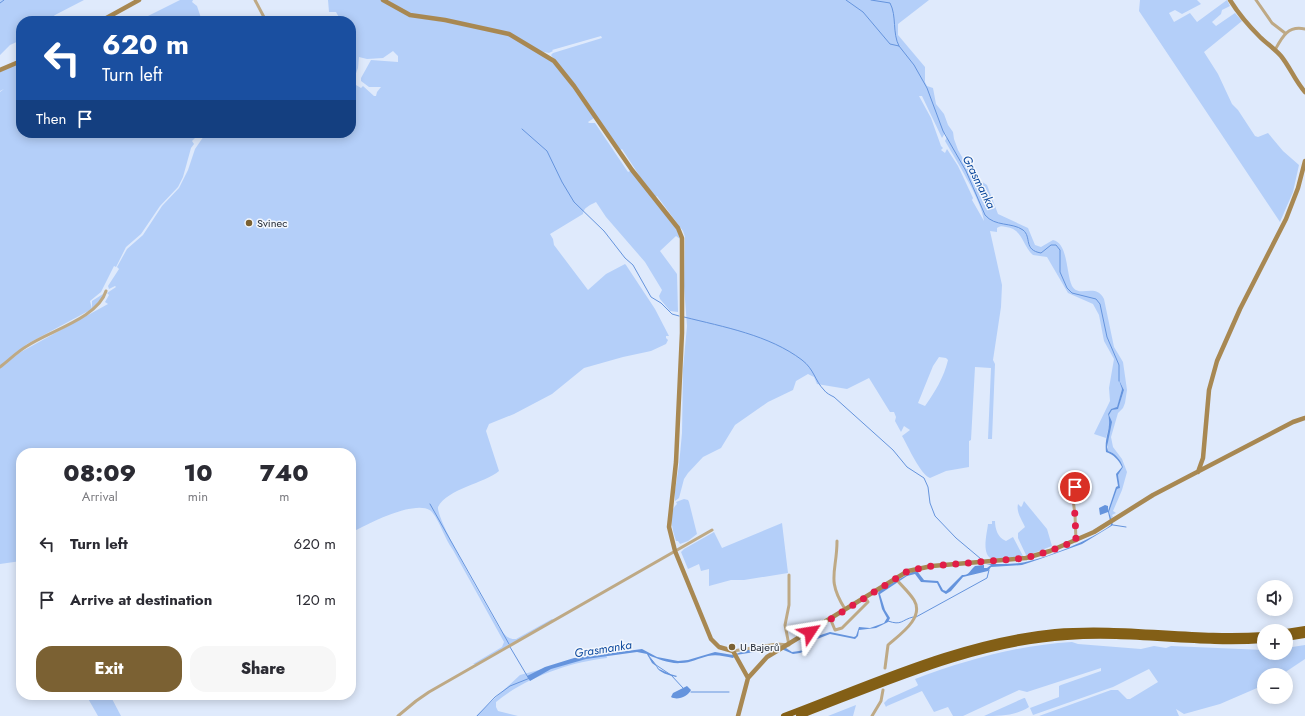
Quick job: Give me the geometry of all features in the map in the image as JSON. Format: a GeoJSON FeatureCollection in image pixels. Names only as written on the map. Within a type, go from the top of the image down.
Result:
{"type":"FeatureCollection","features":[{"type":"Feature","properties":{"kind":"highway"},"geometry":{"type":"LineString","coordinates":[[784,716],[939,658],[977,646],[1011,638],[1055,632],[1097,630],[1216,636],[1257,635]]}},
{"type":"Feature","properties":{"kind":"highway"},"geometry":{"type":"LineString","coordinates":[[1293,631],[1305,630]]}},
{"type":"Feature","properties":{"kind":"highway"},"geometry":{"type":"LineString","coordinates":[[1293,637],[1305,635]]}},
{"type":"Feature","properties":{"kind":"highway"},"geometry":{"type":"LineString","coordinates":[[799,716],[946,661],[978,651],[1027,641],[1097,636],[1223,641],[1257,640]]}},
{"type":"Feature","properties":{"kind":"street"},"geometry":{"type":"LineString","coordinates":[[110,16],[139,0]]}},
{"type":"Feature","properties":{"kind":"street"},"geometry":{"type":"LineString","coordinates":[[255,0],[263,16]]}},
{"type":"Feature","properties":{"kind":"street"},"geometry":{"type":"LineString","coordinates":[[383,0],[410,15],[502,31],[515,37],[554,61],[574,86],[632,170],[678,228],[682,238],[682,316],[676,462],[669,528],[675,551],[712,638],[719,647],[734,653],[777,644],[786,647]]}},
{"type":"Feature","properties":{"kind":"street"},"geometry":{"type":"LineString","coordinates":[[1230,0],[1255,32],[1275,50],[1288,65],[1297,83],[1305,92]]}},
{"type":"Feature","properties":{"kind":"street"},"geometry":{"type":"LineString","coordinates":[[1256,0],[1272,23],[1285,33]]}},
{"type":"Feature","properties":{"kind":"street"},"geometry":{"type":"LineString","coordinates":[[1275,50],[1285,33],[1295,28],[1305,29]]}},
{"type":"Feature","properties":{"kind":"street"},"geometry":{"type":"LineString","coordinates":[[0,70],[16,63]]}},
{"type":"Feature","properties":{"kind":"street"},"geometry":{"type":"LineString","coordinates":[[1198,472],[1203,458],[1209,390],[1217,361],[1240,309],[1286,219],[1298,188],[1305,162]]}},
{"type":"Feature","properties":{"kind":"street"},"geometry":{"type":"LineString","coordinates":[[0,367],[27,346],[55,332],[97,307],[103,301],[106,291]]}},
{"type":"Feature","properties":{"kind":"street"},"geometry":{"type":"LineString","coordinates":[[738,716],[748,678],[767,657],[786,647],[865,597],[897,581],[908,571],[918,568],[1026,558],[1076,541],[1104,526],[1141,502],[1293,422],[1305,418]]}},
{"type":"Feature","properties":{"kind":"street"},"geometry":{"type":"LineString","coordinates":[[1075,487],[1072,491],[1076,541]]}},
{"type":"Feature","properties":{"kind":"street"},"geometry":{"type":"LineString","coordinates":[[398,716],[429,692],[712,530]]}},
{"type":"Feature","properties":{"kind":"street"},"geometry":{"type":"LineString","coordinates":[[837,541],[837,556],[833,571],[834,585],[836,595],[845,609]]}},
{"type":"Feature","properties":{"kind":"street"},"geometry":{"type":"LineString","coordinates":[[786,647],[785,625],[789,605],[789,575]]}},
{"type":"Feature","properties":{"kind":"street"},"geometry":{"type":"LineString","coordinates":[[885,668],[888,645],[910,626],[915,615],[916,605],[914,600],[897,581]]}},
{"type":"Feature","properties":{"kind":"street"},"geometry":{"type":"LineString","coordinates":[[830,618],[835,630],[842,628],[868,602],[865,597]]}},
{"type":"Feature","properties":{"kind":"street"},"geometry":{"type":"LineString","coordinates":[[734,653],[748,678]]}},
{"type":"Feature","properties":{"kind":"street"},"geometry":{"type":"LineString","coordinates":[[872,716],[881,701],[883,690]]}},
{"type":"Feature","properties":{"kind":"shaded area"},"geometry":{"type":"Polygon","coordinates":[[[0,0],[84,0],[54,16],[16,16],[16,42],[10,45],[0,55],[0,0]]]}},
{"type":"Feature","properties":{"kind":"shaded area"},"geometry":{"type":"Polygon","coordinates":[[[180,0],[193,0],[192,2],[197,6],[200,16],[148,16],[180,0]]]}},
{"type":"Feature","properties":{"kind":"shaded area"},"geometry":{"type":"Polygon","coordinates":[[[328,0],[381,0],[387,2],[409,16],[451,23],[510,36],[553,62],[594,118],[588,122],[595,123],[628,172],[630,171],[639,175],[622,149],[620,150],[551,55],[553,53],[602,38],[601,36],[552,50],[553,51],[549,53],[539,51],[508,32],[409,13],[387,0],[929,0],[898,24],[898,35],[925,67],[925,82],[927,86],[933,88],[936,104],[944,114],[948,125],[953,132],[958,150],[973,176],[987,185],[998,214],[1028,228],[1035,245],[1041,247],[1053,240],[1058,242],[1064,252],[1070,280],[1075,290],[1096,292],[1104,299],[1114,347],[1123,362],[1127,390],[1125,403],[1123,408],[1118,413],[1111,437],[1113,447],[1122,459],[1127,472],[1122,490],[1113,511],[1116,513],[1112,515],[1113,517],[1111,519],[1109,512],[1117,489],[1120,488],[1118,475],[1123,467],[1117,457],[1108,451],[1110,423],[1106,438],[1094,434],[1110,401],[1109,388],[1114,359],[1104,341],[1099,315],[1093,304],[1068,293],[1047,257],[1033,255],[1016,231],[1012,228],[1002,226],[997,228],[997,232],[990,231],[1002,285],[1001,307],[993,360],[995,364],[992,439],[988,439],[991,368],[975,367],[971,440],[969,441],[969,467],[946,471],[930,478],[918,466],[902,436],[910,430],[904,426],[901,432],[895,421],[896,417],[894,412],[890,412],[869,378],[847,389],[817,384],[814,377],[808,374],[796,381],[793,390],[768,402],[735,425],[721,448],[703,457],[688,473],[684,479],[679,498],[675,501],[682,433],[683,369],[687,326],[684,286],[685,237],[683,231],[657,196],[653,199],[677,230],[680,239],[676,236],[660,251],[677,274],[678,312],[670,311],[660,299],[659,296],[662,290],[645,262],[606,217],[596,202],[586,208],[583,214],[550,234],[554,245],[588,290],[606,274],[625,264],[655,309],[669,336],[666,336],[668,340],[666,344],[651,351],[584,368],[552,394],[514,414],[489,424],[486,431],[499,471],[449,495],[438,507],[445,529],[454,547],[500,629],[508,638],[516,639],[552,619],[553,620],[476,664],[473,664],[502,647],[504,642],[432,512],[425,508],[404,510],[379,519],[356,530],[356,448],[16,448],[16,562],[0,564],[0,368],[19,353],[108,304],[105,302],[109,295],[107,293],[116,287],[115,286],[109,289],[108,286],[119,269],[117,267],[127,249],[143,235],[162,206],[179,188],[188,170],[195,149],[203,138],[356,138],[356,85],[361,88],[363,86],[374,96],[376,96],[381,87],[369,87],[361,81],[361,78],[371,60],[398,62],[398,56],[393,51],[383,58],[367,59],[359,57],[356,73],[356,16],[338,16],[336,12],[329,12],[328,0]],[[919,96],[931,118],[943,148],[941,150],[945,153],[947,149],[958,166],[973,198],[972,200],[984,221],[974,192],[945,141],[947,137],[945,133],[942,138],[922,96],[919,96]],[[939,357],[933,366],[918,403],[925,406],[939,384],[948,360],[946,358],[939,357]],[[1121,384],[1122,389],[1117,408],[1111,409],[1108,414],[1110,423],[1109,415],[1112,410],[1118,408],[1124,390],[1121,384]]]}},
{"type":"Feature","properties":{"kind":"shaded area"},"geometry":{"type":"Polygon","coordinates":[[[1140,0],[1197,0],[1201,4],[1182,14],[1175,10],[1169,13],[1174,22],[1190,13],[1197,22],[1227,0],[1230,6],[1222,10],[1221,14],[1212,22],[1216,26],[1235,13],[1242,21],[1204,52],[1218,74],[1232,104],[1238,110],[1255,136],[1258,137],[1268,133],[1283,151],[1299,165],[1293,192],[1280,222],[1139,11],[1140,0]]]}},
{"type":"Feature","properties":{"kind":"shaded area"},"geometry":{"type":"Polygon","coordinates":[[[16,64],[16,138],[195,138],[192,141],[194,144],[191,148],[183,177],[178,187],[160,206],[141,234],[126,247],[116,267],[114,266],[101,292],[90,301],[92,309],[27,344],[0,366],[0,92],[4,89],[0,91],[0,71],[16,64]]]}},
{"type":"Feature","properties":{"kind":"shaded area"},"geometry":{"type":"Polygon","coordinates":[[[103,294],[103,298],[92,309],[92,301],[103,294]]]}},
{"type":"Feature","properties":{"kind":"shaded area"},"geometry":{"type":"Polygon","coordinates":[[[684,499],[688,500],[689,502],[697,534],[688,541],[680,544],[676,541],[671,517],[677,504],[676,502],[684,499]]]}},
{"type":"Feature","properties":{"kind":"shaded area"},"geometry":{"type":"Polygon","coordinates":[[[1024,501],[1047,529],[1052,546],[1029,555],[1026,555],[1018,538],[1018,533],[1025,527],[1019,513],[1018,504],[1021,507],[1024,501]]]}},
{"type":"Feature","properties":{"kind":"shaded area"},"geometry":{"type":"Polygon","coordinates":[[[992,521],[995,521],[998,533],[1003,540],[1006,541],[1013,537],[1023,556],[992,559],[989,556],[986,548],[986,538],[988,524],[992,524],[992,521]]]}},
{"type":"Feature","properties":{"kind":"shaded area"},"geometry":{"type":"Polygon","coordinates":[[[782,523],[788,573],[744,580],[731,580],[709,586],[709,569],[701,571],[699,564],[688,569],[681,552],[714,532],[722,548],[782,523]]]}},
{"type":"Feature","properties":{"kind":"shaded area"},"geometry":{"type":"Polygon","coordinates":[[[1072,642],[1078,644],[1141,649],[1154,646],[1166,648],[1171,646],[1257,650],[1257,660],[1293,660],[1293,647],[1305,645],[1305,659],[1292,668],[1257,668],[1257,688],[1220,704],[1184,714],[1176,709],[1179,716],[1039,716],[1111,690],[1118,690],[1127,699],[1130,699],[1158,682],[1149,669],[1113,687],[1033,715],[1030,708],[1059,697],[1059,686],[1101,671],[1101,668],[1027,692],[1019,690],[963,716],[953,716],[948,707],[934,712],[922,691],[886,707],[884,703],[888,699],[917,686],[918,685],[915,679],[992,654],[1032,646],[1072,642]]]}},
{"type":"Feature","properties":{"kind":"shaded area"},"geometry":{"type":"Polygon","coordinates":[[[602,653],[606,654],[607,658],[578,663],[548,672],[520,686],[496,702],[498,711],[518,716],[476,716],[520,675],[602,653]]]}},
{"type":"Feature","properties":{"kind":"shaded area"},"geometry":{"type":"Polygon","coordinates":[[[1024,698],[1029,707],[1024,710],[1007,715],[984,716],[1024,698]]]}},
{"type":"Feature","properties":{"kind":"shaded area"},"geometry":{"type":"Polygon","coordinates":[[[89,700],[113,700],[121,716],[98,716],[89,700]]]}},
{"type":"Feature","properties":{"kind":"shaded area"},"geometry":{"type":"Polygon","coordinates":[[[856,705],[853,716],[828,716],[856,705]]]}},
{"type":"Feature","properties":{"kind":"water"},"geometry":{"type":"Polygon","coordinates":[[[1119,380],[1124,390],[1118,409],[1112,410],[1109,415],[1112,422],[1107,447],[1108,451],[1113,453],[1119,459],[1123,467],[1118,475],[1120,488],[1117,489],[1109,512],[1113,525],[1082,544],[1022,565],[991,567],[988,571],[963,577],[951,591],[946,594],[941,591],[937,583],[921,582],[915,574],[907,576],[880,594],[885,610],[890,618],[888,622],[876,628],[859,630],[858,636],[855,639],[830,634],[812,641],[805,651],[800,653],[793,654],[779,648],[736,655],[733,658],[711,655],[685,663],[672,663],[648,655],[659,669],[677,676],[676,677],[659,670],[652,663],[647,654],[637,652],[586,659],[551,669],[530,681],[527,676],[545,667],[574,658],[642,649],[657,657],[678,661],[688,660],[715,652],[733,655],[750,649],[778,645],[783,646],[792,652],[803,650],[811,638],[830,632],[854,637],[856,636],[859,627],[870,628],[884,623],[887,618],[882,609],[878,593],[880,590],[912,572],[917,571],[924,580],[938,581],[943,590],[946,591],[962,575],[968,574],[975,566],[984,565],[984,568],[987,568],[991,565],[986,564],[1020,563],[1041,558],[1103,531],[1111,525],[1108,512],[1100,515],[1099,508],[1105,505],[1108,506],[1108,511],[1116,487],[1118,486],[1116,474],[1122,467],[1116,458],[1106,452],[1109,424],[1108,414],[1111,409],[1117,407],[1122,389],[1119,380]]]}},
{"type":"Feature","properties":{"kind":"water"},"geometry":{"type":"Polygon","coordinates":[[[687,686],[691,690],[685,696],[680,698],[671,697],[673,693],[687,686]]]}},
{"type":"Feature","properties":{"kind":"waterway"},"geometry":{"type":"LineString","coordinates":[[0,3],[4,0]]}},
{"type":"Feature","properties":{"kind":"waterway","name":"Grasmanka"},"geometry":{"type":"LineString","coordinates":[[846,0],[863,12],[890,44],[899,46],[914,65],[927,88],[943,131],[966,171],[985,215],[989,219],[999,223],[1014,226],[1023,230],[1026,233],[1030,246],[1035,251],[1041,253],[1051,245],[1056,245],[1060,250],[1060,272],[1067,288],[1072,293],[1096,299],[1100,304],[1107,337],[1119,365],[1119,381]]}},
{"type":"Feature","properties":{"kind":"waterway"},"geometry":{"type":"LineString","coordinates":[[871,0],[890,3],[899,46]]}},
{"type":"Feature","properties":{"kind":"waterway"},"geometry":{"type":"LineString","coordinates":[[522,129],[547,151],[562,182],[574,202],[604,231],[625,258],[633,265],[651,297],[661,303],[672,314],[679,316]]}},
{"type":"Feature","properties":{"kind":"waterway"},"geometry":{"type":"LineString","coordinates":[[684,317],[730,328],[761,338],[789,351],[802,360],[809,367],[818,383],[826,392],[834,397],[893,450],[907,467],[924,478],[928,487],[930,503],[935,516],[956,538],[981,559]]}},
{"type":"Feature","properties":{"kind":"waterway"},"geometry":{"type":"LineString","coordinates":[[430,504],[509,644]]}},
{"type":"Feature","properties":{"kind":"waterway"},"geometry":{"type":"LineString","coordinates":[[1113,525],[1126,527]]}},
{"type":"Feature","properties":{"kind":"waterway"},"geometry":{"type":"LineString","coordinates":[[916,617],[987,578],[989,570]]}},
{"type":"Feature","properties":{"kind":"waterway"},"geometry":{"type":"LineString","coordinates":[[888,621],[899,623],[913,617]]}},
{"type":"Feature","properties":{"kind":"waterway"},"geometry":{"type":"LineString","coordinates":[[510,647],[529,679]]}},
{"type":"Feature","properties":{"kind":"waterway"},"geometry":{"type":"LineString","coordinates":[[648,655],[656,665],[671,675],[683,688]]}},
{"type":"Feature","properties":{"kind":"waterway","name":"Grasmanka"},"geometry":{"type":"LineString","coordinates":[[477,716],[495,697],[510,686],[530,678]]}},
{"type":"Feature","properties":{"kind":"waterway"},"geometry":{"type":"LineString","coordinates":[[691,692],[729,692]]}},
{"type":"Feature","properties":{"kind":"place","name":"Svinec"},"geometry":{"type":"Point","coordinates":[249,223]}},
{"type":"Feature","properties":{"kind":"place","name":"U Bajerů"},"geometry":{"type":"Point","coordinates":[732,647]}},
{"type":"Feature","properties":{"kind":"route"},"geometry":{"type":"LineString","coordinates":[[810,632],[908,571],[932,566],[1026,558],[1076,541],[1072,491],[1075,487]]}}]}
